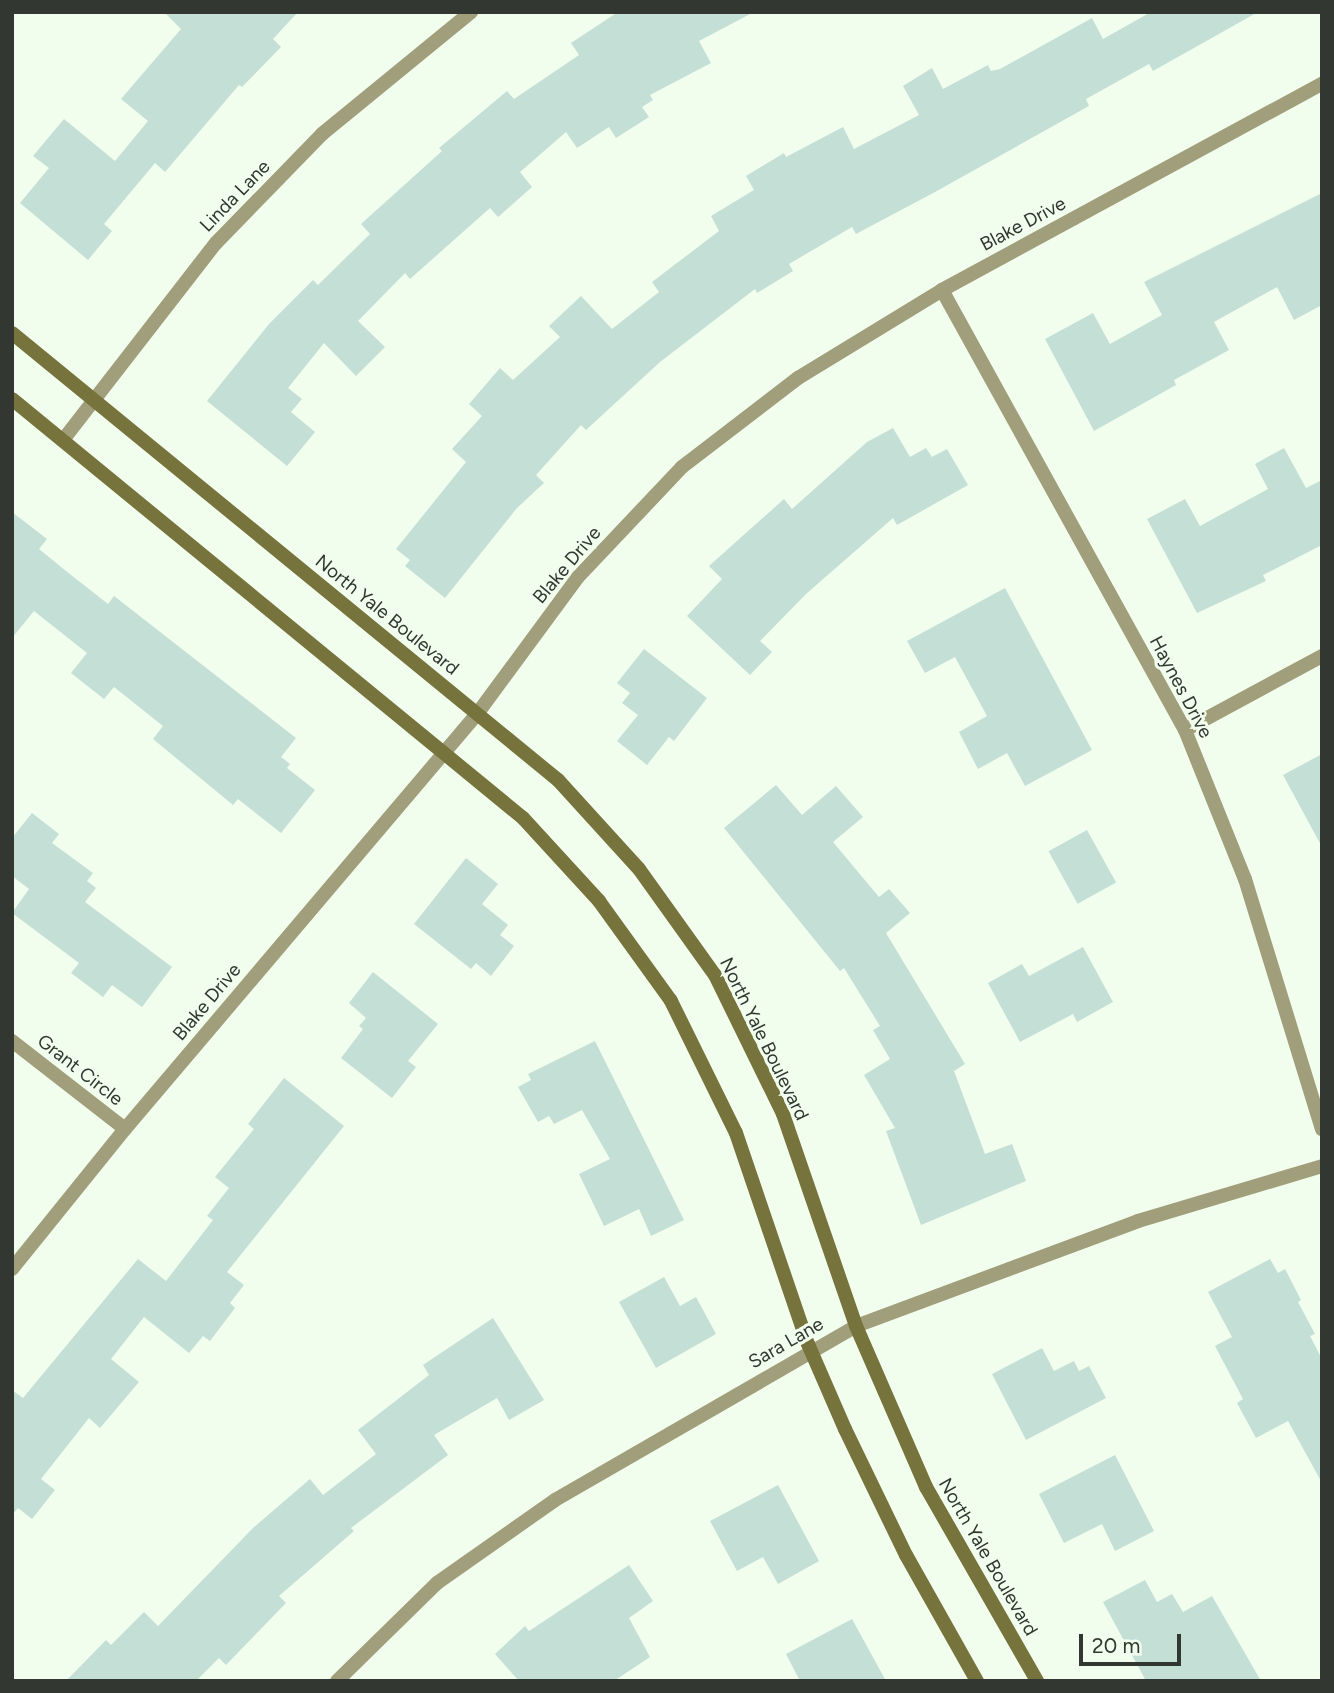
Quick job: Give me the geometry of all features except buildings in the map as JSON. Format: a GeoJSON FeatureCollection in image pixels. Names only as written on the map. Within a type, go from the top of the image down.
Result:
{"type":"FeatureCollection","features":[{"type":"Feature","properties":{"kind":"street","name":"Linda Lane"},"geometry":{"type":"LineString","coordinates":[[62,440],[216,243],[322,134],[471,12]]}},
{"type":"Feature","properties":{"kind":"street","name":"Blake Drive"},"geometry":{"type":"LineString","coordinates":[[12,1269],[125,1129],[477,714],[578,578],[682,467],[798,378],[942,290],[1322,84]]}},
{"type":"Feature","properties":{"kind":"street","name":"Haynes Drive"},"geometry":{"type":"LineString","coordinates":[[942,290],[1185,730],[1245,879],[1322,1129]]}},
{"type":"Feature","properties":{"kind":"street","name":"North Yale Boulevard"},"geometry":{"type":"LineString","coordinates":[[12,333],[568,790],[639,869],[715,975],[783,1114],[856,1326],[926,1487],[1037,1681]]}},
{"type":"Feature","properties":{"kind":"street"},"geometry":{"type":"LineString","coordinates":[[12,399],[523,818],[574,873],[671,1001],[736,1133],[811,1350],[887,1518],[977,1681]]}},
{"type":"Feature","properties":{"kind":"street"},"geometry":{"type":"LineString","coordinates":[[1185,730],[1322,656]]}},
{"type":"Feature","properties":{"kind":"street","name":"Grant Circle"},"geometry":{"type":"LineString","coordinates":[[12,1041],[125,1129]]}},
{"type":"Feature","properties":{"kind":"street","name":"Sara Lane"},"geometry":{"type":"LineString","coordinates":[[337,1681],[437,1583],[555,1500],[856,1326],[1138,1221],[1322,1166]]}}]}
